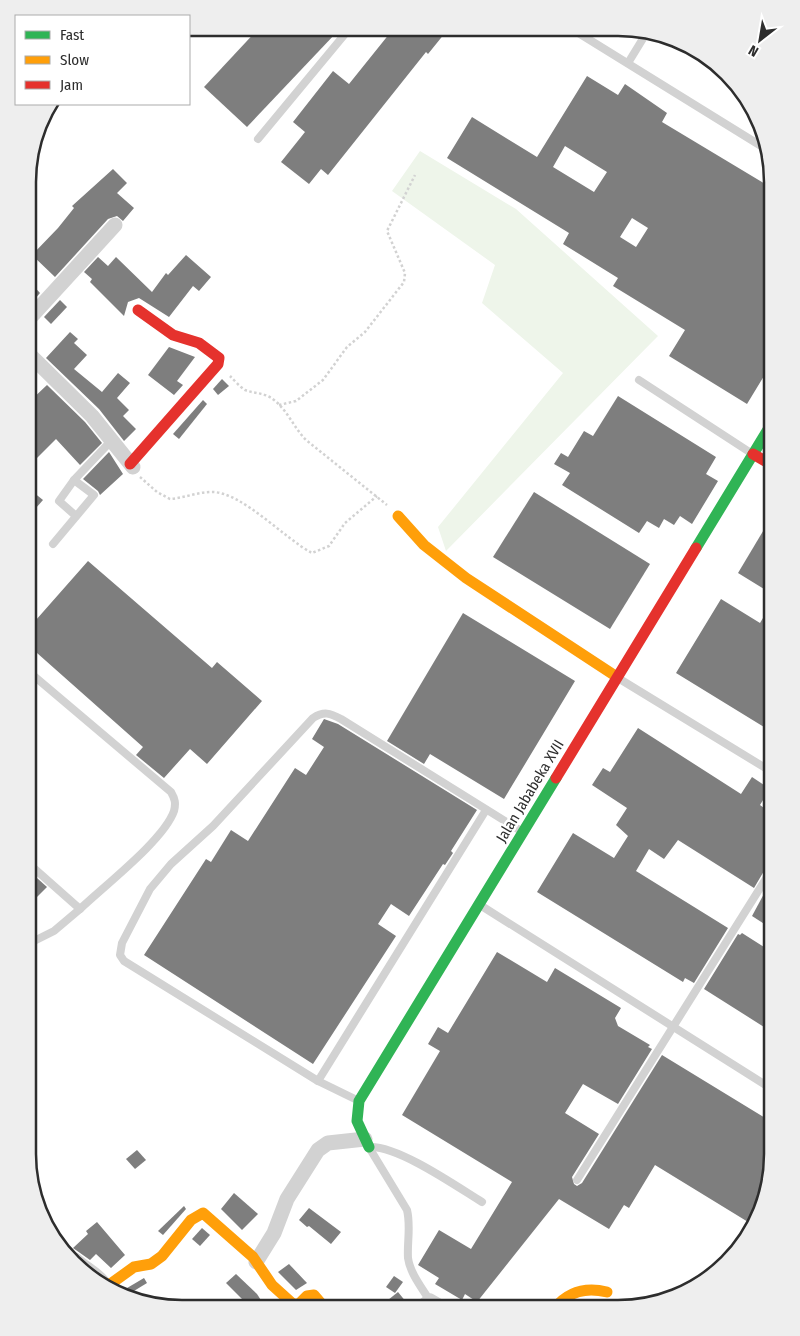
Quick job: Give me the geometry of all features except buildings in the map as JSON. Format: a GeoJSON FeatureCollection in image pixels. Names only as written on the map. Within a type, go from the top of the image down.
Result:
{"type":"FeatureCollection","features":[{"type":"Feature","properties":{"kind":"street"},"geometry":{"type":"LineString","coordinates":[[36,311],[115,225]]}},
{"type":"Feature","properties":{"kind":"street"},"geometry":{"type":"LineString","coordinates":[[36,362],[92,416],[132,466],[218,364],[219,358],[199,343],[173,335],[138,310]]}},
{"type":"Feature","properties":{"kind":"street","name":"Jalan Jababeka XVII"},"geometry":{"type":"LineString","coordinates":[[359,1101],[764,436]]}},
{"type":"Feature","properties":{"kind":"street"},"geometry":{"type":"LineString","coordinates":[[753,454],[764,460]]}},
{"type":"Feature","properties":{"kind":"street"},"geometry":{"type":"LineString","coordinates":[[398,516],[424,545],[466,578],[617,677]]}},
{"type":"Feature","properties":{"kind":"street"},"geometry":{"type":"LineString","coordinates":[[256,1262],[274,1233],[287,1199],[318,1150],[328,1143],[367,1143],[357,1121],[359,1101]]}},
{"type":"Feature","properties":{"kind":"street"},"geometry":{"type":"LineString","coordinates":[[113,1282],[134,1267],[151,1264],[162,1256],[191,1220],[203,1213],[256,1262],[272,1285],[289,1300]]}},
{"type":"Feature","properties":{"kind":"street"},"geometry":{"type":"LineString","coordinates":[[562,1300],[583,1288],[606,1292]]}},
{"type":"Feature","properties":{"kind":"street"},"geometry":{"type":"LineString","coordinates":[[303,1300],[307,1296],[314,1295],[318,1300]]}},
{"type":"Feature","properties":{"kind":"lane"},"geometry":{"type":"LineString","coordinates":[[584,36],[758,143]]}},
{"type":"Feature","properties":{"kind":"lane"},"geometry":{"type":"LineString","coordinates":[[258,139],[343,37]]}},
{"type":"Feature","properties":{"kind":"lane"},"geometry":{"type":"LineString","coordinates":[[628,63],[643,38]]}},
{"type":"Feature","properties":{"kind":"lane"},"geometry":{"type":"LineString","coordinates":[[640,380],[753,454]]}},
{"type":"Feature","properties":{"kind":"lane"},"geometry":{"type":"LineString","coordinates":[[76,516],[59,501],[74,480],[112,440]]}},
{"type":"Feature","properties":{"kind":"lane"},"geometry":{"type":"LineString","coordinates":[[53,544],[94,495],[74,480]]}},
{"type":"Feature","properties":{"kind":"lane"},"geometry":{"type":"LineString","coordinates":[[617,677],[763,767]]}},
{"type":"Feature","properties":{"kind":"lane"},"geometry":{"type":"LineString","coordinates":[[36,678],[171,792],[175,799],[173,813],[152,842],[54,931],[36,940]]}},
{"type":"Feature","properties":{"kind":"lane"},"geometry":{"type":"LineString","coordinates":[[359,1101],[318,1082],[124,961],[120,956],[122,943],[150,889],[171,864],[213,826],[313,718],[321,713],[333,714],[523,832]]}},
{"type":"Feature","properties":{"kind":"lane"},"geometry":{"type":"LineString","coordinates":[[318,1082],[486,810]]}},
{"type":"Feature","properties":{"kind":"lane"},"geometry":{"type":"LineString","coordinates":[[36,869],[80,909]]}},
{"type":"Feature","properties":{"kind":"lane"},"geometry":{"type":"LineString","coordinates":[[577,1180],[763,883]]}},
{"type":"Feature","properties":{"kind":"lane"},"geometry":{"type":"LineString","coordinates":[[479,904],[763,1083]]}},
{"type":"Feature","properties":{"kind":"lane"},"geometry":{"type":"LineString","coordinates":[[367,1143],[398,1154],[482,1202]]}},
{"type":"Feature","properties":{"kind":"lane"},"geometry":{"type":"LineString","coordinates":[[367,1143],[407,1210],[409,1219],[408,1259],[428,1300]]}},
{"type":"Feature","properties":{"kind":"path"},"geometry":{"type":"LineString","coordinates":[[280,405],[296,401],[323,380],[347,347],[365,332],[404,282],[404,273],[386,231],[415,175]]}},
{"type":"Feature","properties":{"kind":"path"},"geometry":{"type":"LineString","coordinates":[[218,364],[245,390],[262,392],[280,405],[306,440],[377,496],[398,516]]}},
{"type":"Feature","properties":{"kind":"path"},"geometry":{"type":"LineString","coordinates":[[132,466],[152,488],[170,499],[199,493],[223,493],[262,516],[298,546],[312,553],[329,546],[345,523],[377,496]]}},
{"type":"Feature","properties":{"kind":"shaded area"},"geometry":{"type":"Polygon","coordinates":[[[420,151],[516,209],[658,336],[446,551],[438,527],[563,373],[482,303],[495,265],[392,191],[420,151]]]}},
{"type":"Feature","properties":{"kind":"traffic: fast"},"geometry":{"type":"LineString","coordinates":[[696,548],[764,437]]}},
{"type":"Feature","properties":{"kind":"traffic: fast"},"geometry":{"type":"LineString","coordinates":[[369,1147],[357,1121],[359,1101],[556,778]]}},
{"type":"Feature","properties":{"kind":"traffic: slow"},"geometry":{"type":"LineString","coordinates":[[398,516],[424,545],[466,578],[617,677]]}},
{"type":"Feature","properties":{"kind":"traffic: slow"},"geometry":{"type":"LineString","coordinates":[[113,1282],[134,1267],[151,1264],[162,1256],[191,1220],[203,1213],[253,1257],[272,1285],[289,1300]]}},
{"type":"Feature","properties":{"kind":"traffic: slow"},"geometry":{"type":"LineString","coordinates":[[563,1300],[572,1294],[585,1290],[607,1292]]}},
{"type":"Feature","properties":{"kind":"traffic: slow"},"geometry":{"type":"LineString","coordinates":[[303,1300],[307,1296],[314,1295],[318,1300]]}},
{"type":"Feature","properties":{"kind":"traffic: jam"},"geometry":{"type":"LineString","coordinates":[[130,464],[218,364],[219,358],[199,343],[173,335],[138,310]]}},
{"type":"Feature","properties":{"kind":"traffic: jam"},"geometry":{"type":"LineString","coordinates":[[753,454],[764,460]]}},
{"type":"Feature","properties":{"kind":"traffic: jam"},"geometry":{"type":"LineString","coordinates":[[556,778],[696,548]]}}]}
